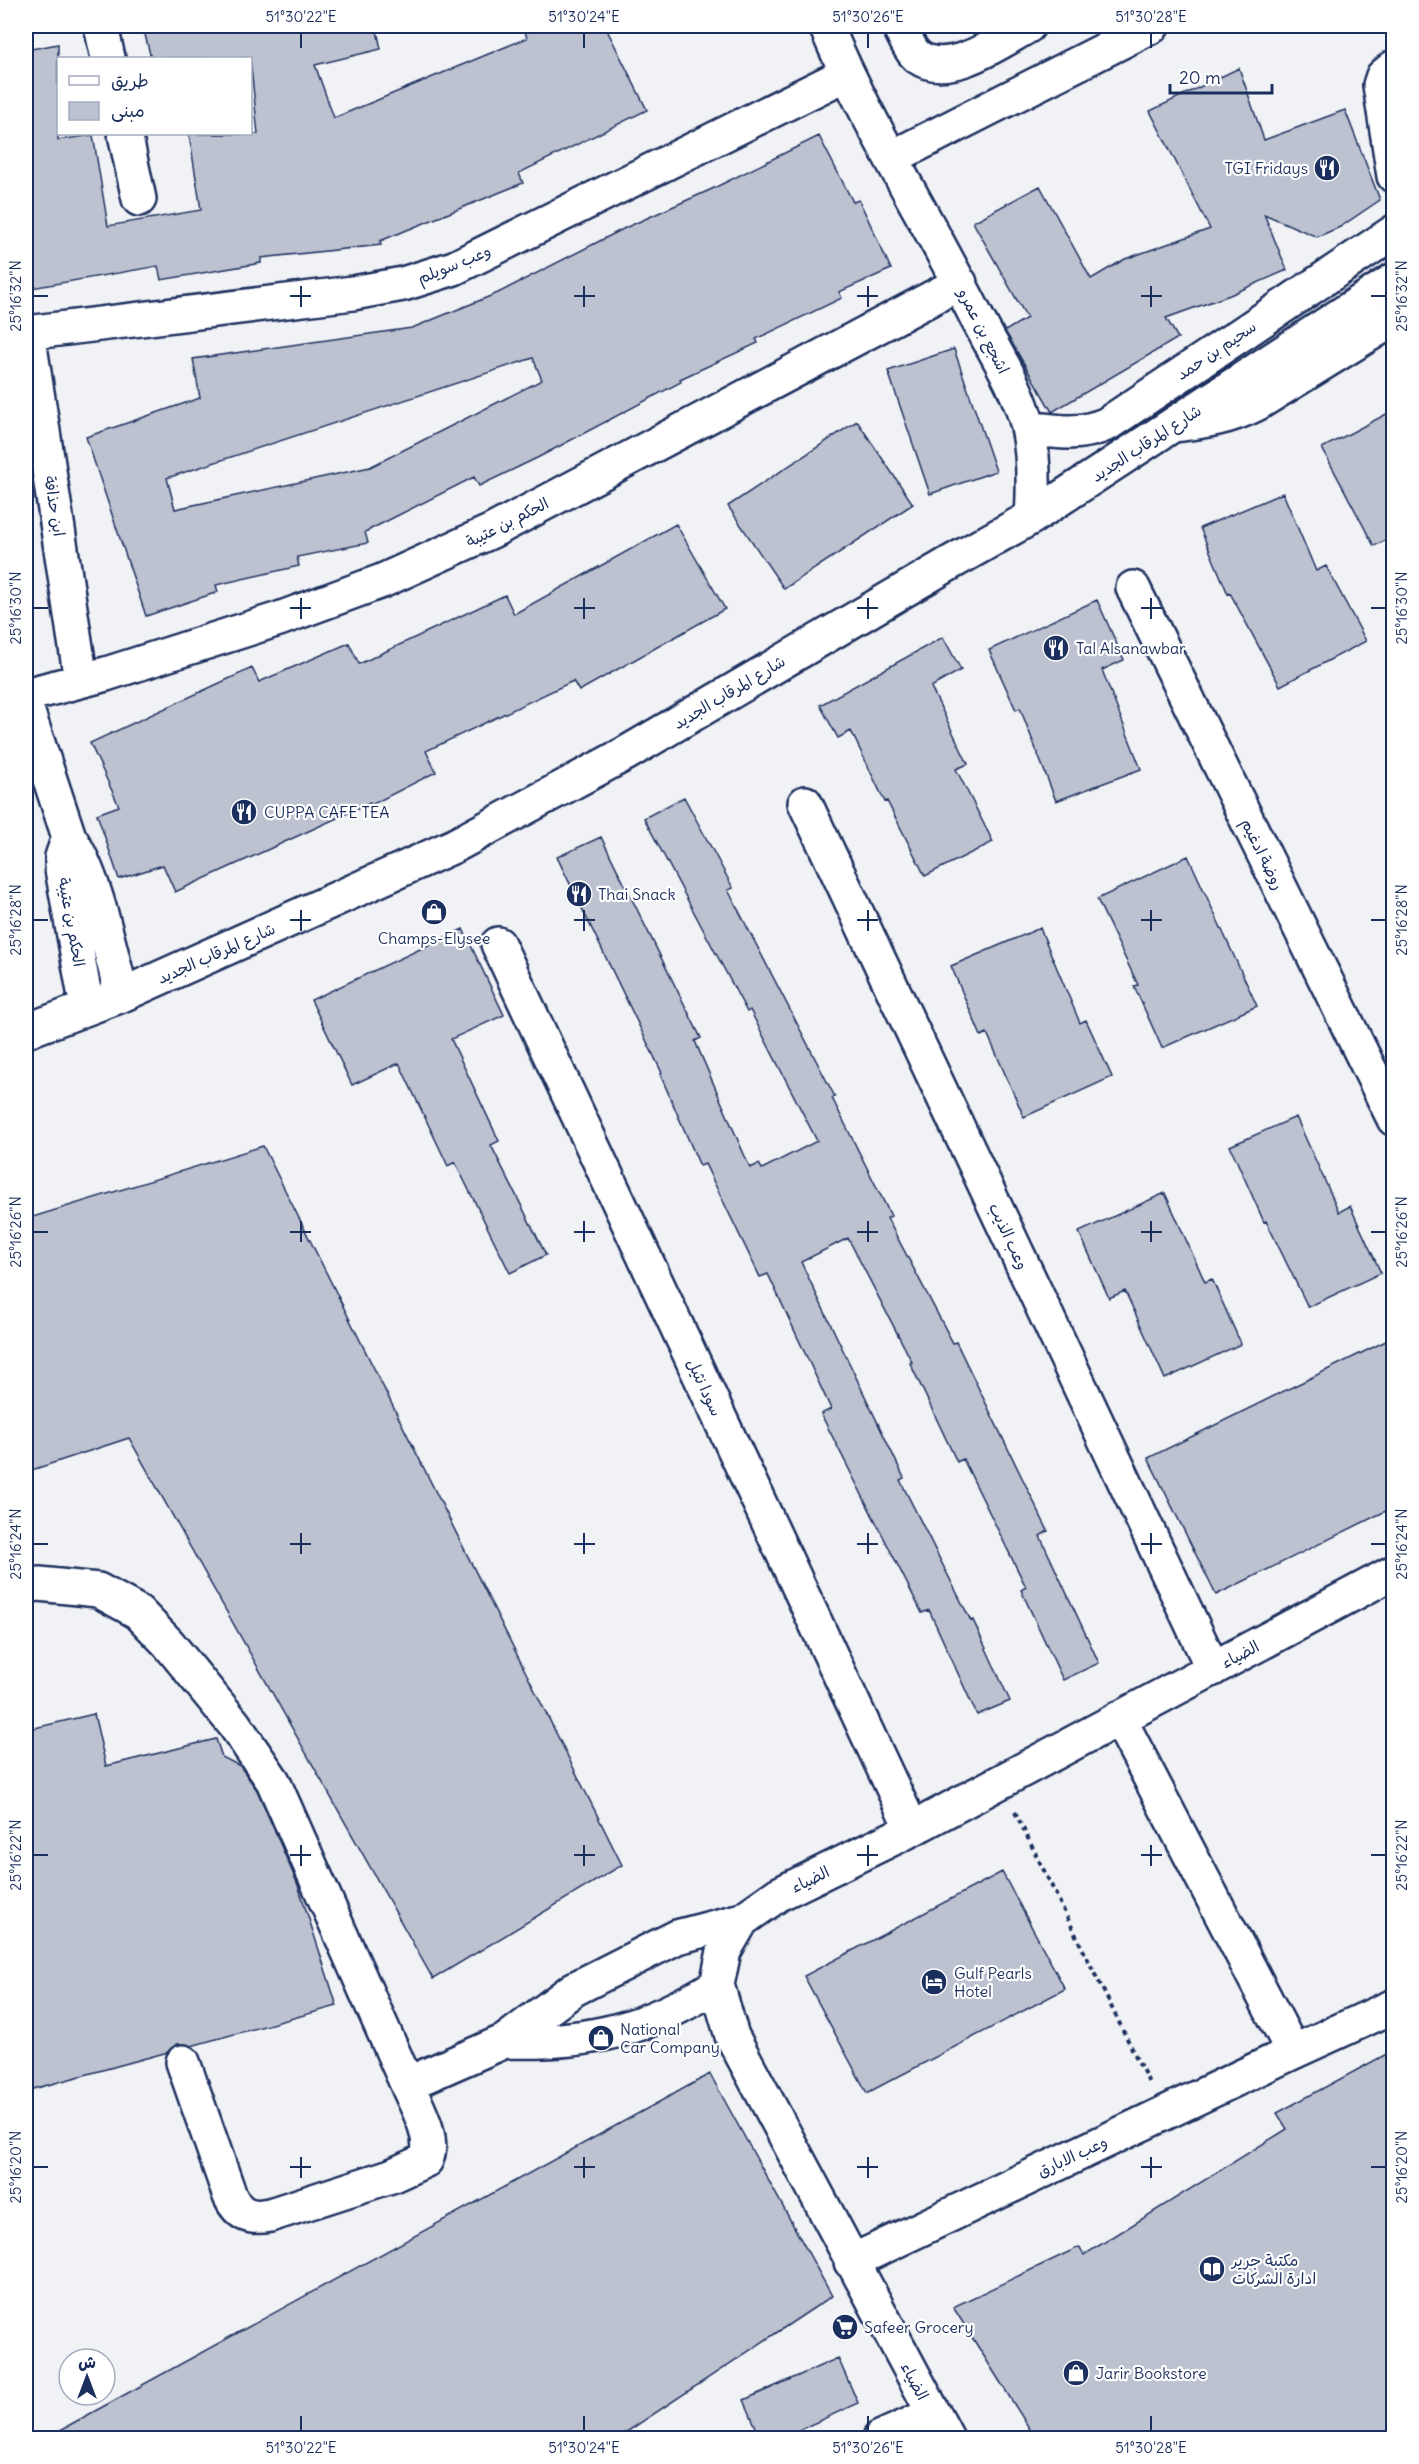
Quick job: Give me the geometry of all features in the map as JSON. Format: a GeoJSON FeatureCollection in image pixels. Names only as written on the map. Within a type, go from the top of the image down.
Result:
{"type":"FeatureCollection","features":[{"type":"Feature","properties":{"kind":"main road"},"geometry":{"type":"LineString","coordinates":[[101,26],[108,57]]}},
{"type":"Feature","properties":{"kind":"main road","name":"اشجع بن عمرو"},"geometry":{"type":"LineString","coordinates":[[826,26],[846,74],[960,283],[1016,393],[1028,428],[1031,454],[1032,517]]}},
{"type":"Feature","properties":{"kind":"main road"},"geometry":{"type":"LineString","coordinates":[[899,26],[917,56],[930,63],[951,64],[972,56],[1028,26]]}},
{"type":"Feature","properties":{"kind":"main road"},"geometry":{"type":"LineString","coordinates":[[891,158],[1152,26]]}},
{"type":"Feature","properties":{"kind":"main road"},"geometry":{"type":"LineString","coordinates":[[1394,67],[1383,76],[1380,85],[1394,176]]}},
{"type":"Feature","properties":{"kind":"main road","name":"وعب سويلم"},"geometry":{"type":"LineString","coordinates":[[27,333],[305,300],[403,284],[454,268],[846,74]]}},
{"type":"Feature","properties":{"kind":"main road"},"geometry":{"type":"LineString","coordinates":[[125,135],[140,199]]}},
{"type":"Feature","properties":{"kind":"main road","name":"سحيم بن حمد"},"geometry":{"type":"LineString","coordinates":[[1028,428],[1068,433],[1092,431],[1107,424],[1394,232]]}},
{"type":"Feature","properties":{"kind":"main road","name":"شارع المرقاب الجديد"},"geometry":{"type":"LineString","coordinates":[[26,1031],[122,995],[454,846],[625,754],[1032,517],[1394,280]]}},
{"type":"Feature","properties":{"kind":"main road","name":"الحكم بن عتيبة"},"geometry":{"type":"LineString","coordinates":[[26,695],[279,619],[393,576],[492,531],[960,283]]}},
{"type":"Feature","properties":{"kind":"main road"},"geometry":{"type":"LineString","coordinates":[[1174,425],[1218,420],[1236,415],[1394,319]]}},
{"type":"Feature","properties":{"kind":"main road","name":"ابن حذافة"},"geometry":{"type":"LineString","coordinates":[[27,333],[81,680]]}},
{"type":"Feature","properties":{"kind":"main road","name":"روضة ادغيم"},"geometry":{"type":"LineString","coordinates":[[1133,588],[1394,1119]]}},
{"type":"Feature","properties":{"kind":"main road","name":"الحكم بن عتيبة"},"geometry":{"type":"LineString","coordinates":[[26,707],[69,837],[79,851],[87,871],[122,995]]}},
{"type":"Feature","properties":{"kind":"main road","name":"وعب الذيب"},"geometry":{"type":"LineString","coordinates":[[805,803],[1213,1669]]}},
{"type":"Feature","properties":{"kind":"main road","name":"الحكم بن عتيبة"},"geometry":{"type":"LineString","coordinates":[[69,837],[62,857],[62,869],[87,1008]]}},
{"type":"Feature","properties":{"kind":"main road","name":"سودا نثيل"},"geometry":{"type":"LineString","coordinates":[[498,944],[912,1829]]}},
{"type":"Feature","properties":{"kind":"main road","name":"الضياء"},"geometry":{"type":"LineString","coordinates":[[940,2426],[732,2036],[717,1985],[724,1951],[742,1920],[779,1894],[912,1829],[1394,1572]]}},
{"type":"Feature","properties":{"kind":"main road"},"geometry":{"type":"LineString","coordinates":[[26,1586],[39,1584],[98,1590],[138,1612],[168,1642],[234,1724],[273,1781],[407,2084],[430,2143],[430,2151],[426,2160],[391,2176],[256,2218],[244,2216],[235,2208],[230,2196],[183,2062]]}},
{"type":"Feature","properties":{"kind":"main road"},"geometry":{"type":"LineString","coordinates":[[1119,1718],[1293,2052]]}},
{"type":"Feature","properties":{"kind":"main road"},"geometry":{"type":"LineString","coordinates":[[407,2084],[505,2041],[574,1989],[677,1937],[742,1920]]}},
{"type":"Feature","properties":{"kind":"main road"},"geometry":{"type":"LineString","coordinates":[[505,2041],[546,2043],[586,2039],[626,2030],[673,2010],[717,1985]]}},
{"type":"Feature","properties":{"kind":"main road","name":"وعب الابارق"},"geometry":{"type":"LineString","coordinates":[[851,2262],[1164,2112],[1394,2006]]}},
{"type":"Feature","properties":{"kind":"main road"},"geometry":{"type":"LineString","coordinates":[[880,2439],[940,2426]]}},
{"type":"Feature","properties":{"kind":"path"},"geometry":{"type":"LineString","coordinates":[[1000,1782],[1164,2112]]}},
{"type":"Feature","properties":{"kind":"building"},"geometry":{"type":"Polygon","coordinates":[[[165,26],[376,26],[381,49],[315,65],[334,118],[527,38],[523,26],[605,26],[647,110],[519,173],[523,183],[380,241],[381,245],[261,258],[261,263],[161,280],[158,266],[32,288],[26,253],[26,50],[58,44],[58,140],[93,135],[108,226],[201,210],[189,135],[258,134],[252,57],[151,57],[144,31],[165,26]]]}},
{"type":"Feature","properties":{"kind":"building"},"geometry":{"type":"Polygon","coordinates":[[[1239,68],[1264,140],[1345,110],[1380,200],[1340,227],[1317,237],[1264,214],[1287,270],[1230,295],[1166,318],[1178,338],[1052,412],[1005,331],[1027,318],[973,222],[1040,186],[1091,279],[1125,259],[1210,229],[1150,111],[1239,68]]]}},
{"type":"Feature","properties":{"kind":"building"},"geometry":{"type":"Polygon","coordinates":[[[819,136],[853,202],[859,200],[891,269],[839,292],[842,298],[756,339],[758,343],[680,379],[681,382],[539,457],[479,486],[474,477],[365,532],[368,543],[297,557],[299,566],[216,585],[218,592],[146,616],[86,437],[200,398],[193,359],[412,328],[498,293],[625,228],[712,189],[819,136]],[[533,358],[167,478],[175,509],[370,467],[542,380],[533,358]]]}},
{"type":"Feature","properties":{"kind":"building"},"geometry":{"type":"Polygon","coordinates":[[[954,349],[996,471],[930,494],[888,371],[954,349]]]}},
{"type":"Feature","properties":{"kind":"building"},"geometry":{"type":"Polygon","coordinates":[[[1394,410],[1394,536],[1374,546],[1322,448],[1394,410]]]}},
{"type":"Feature","properties":{"kind":"building"},"geometry":{"type":"Polygon","coordinates":[[[857,421],[913,504],[784,589],[728,506],[857,421]]]}},
{"type":"Feature","properties":{"kind":"building"},"geometry":{"type":"Polygon","coordinates":[[[1283,493],[1316,571],[1326,566],[1366,641],[1280,686],[1230,593],[1228,594],[1200,528],[1283,493]]]}},
{"type":"Feature","properties":{"kind":"building"},"geometry":{"type":"Polygon","coordinates":[[[676,524],[725,609],[579,691],[573,681],[426,751],[436,772],[371,805],[370,803],[175,892],[163,865],[119,879],[97,814],[119,806],[90,743],[252,668],[259,682],[349,643],[359,664],[505,595],[514,614],[676,524]]]}},
{"type":"Feature","properties":{"kind":"building"},"geometry":{"type":"Polygon","coordinates":[[[1097,600],[1124,660],[1102,670],[1141,769],[1056,801],[1020,708],[1016,710],[989,650],[1097,600]]]}},
{"type":"Feature","properties":{"kind":"building"},"geometry":{"type":"Polygon","coordinates":[[[943,637],[961,670],[931,687],[968,764],[956,769],[993,842],[925,876],[887,801],[885,802],[851,731],[838,738],[820,705],[943,637]]]}},
{"type":"Feature","properties":{"kind":"building"},"geometry":{"type":"Polygon","coordinates":[[[684,797],[733,888],[728,890],[835,1097],[832,1098],[891,1216],[887,1218],[953,1343],[956,1342],[1048,1531],[1040,1536],[1099,1663],[1063,1680],[1021,1590],[1026,1587],[963,1459],[957,1462],[910,1363],[912,1362],[848,1238],[801,1262],[904,1478],[900,1480],[971,1621],[973,1620],[1010,1701],[977,1715],[929,1610],[922,1613],[821,1414],[831,1409],[768,1274],[760,1277],[705,1164],[700,1166],[660,1074],[662,1073],[557,857],[601,837],[701,1038],[695,1041],[750,1168],[759,1164],[762,1169],[817,1141],[750,1010],[747,1012],[644,818],[684,797]]]}},
{"type":"Feature","properties":{"kind":"building"},"geometry":{"type":"Polygon","coordinates":[[[1188,856],[1257,1006],[1162,1048],[1134,986],[1138,985],[1097,899],[1188,856]]]}},
{"type":"Feature","properties":{"kind":"building"},"geometry":{"type":"Polygon","coordinates":[[[1040,928],[1080,1023],[1086,1020],[1112,1077],[1024,1117],[987,1033],[981,1036],[951,966],[1040,928]]]}},
{"type":"Feature","properties":{"kind":"building"},"geometry":{"type":"Polygon","coordinates":[[[463,929],[504,1015],[451,1039],[499,1141],[491,1145],[546,1255],[510,1273],[455,1162],[448,1166],[399,1063],[352,1085],[311,1000],[463,929]]]}},
{"type":"Feature","properties":{"kind":"building"},"geometry":{"type":"Polygon","coordinates":[[[1296,1117],[1339,1212],[1350,1206],[1381,1273],[1308,1307],[1266,1221],[1264,1222],[1230,1146],[1296,1117]]]}},
{"type":"Feature","properties":{"kind":"building"},"geometry":{"type":"Polygon","coordinates":[[[263,1146],[622,1865],[433,1979],[129,1438],[26,1472],[26,1219],[263,1146]]]}},
{"type":"Feature","properties":{"kind":"building"},"geometry":{"type":"Polygon","coordinates":[[[1165,1193],[1205,1282],[1212,1279],[1241,1344],[1165,1379],[1125,1291],[1109,1298],[1079,1232],[1165,1193]]]}},
{"type":"Feature","properties":{"kind":"building"},"geometry":{"type":"Polygon","coordinates":[[[1394,1337],[1394,1507],[1216,1595],[1148,1458],[1394,1337]]]}},
{"type":"Feature","properties":{"kind":"building"},"geometry":{"type":"Polygon","coordinates":[[[94,1714],[106,1766],[216,1739],[222,1757],[240,1766],[257,1790],[298,1885],[337,2006],[191,2046],[177,2044],[168,2052],[26,2091],[26,1730],[94,1714]]]}},
{"type":"Feature","properties":{"kind":"building","name":"Gulf Pearls Hotel"},"geometry":{"type":"Polygon","coordinates":[[[1002,1872],[1065,1989],[867,2093],[804,1976],[1002,1872]]]}},
{"type":"Feature","properties":{"kind":"building"},"geometry":{"type":"Polygon","coordinates":[[[1394,2050],[1394,2439],[1036,2439],[953,2307],[1079,2247],[1084,2255],[1287,2129],[1277,2113],[1394,2050]]]}},
{"type":"Feature","properties":{"kind":"building"},"geometry":{"type":"Polygon","coordinates":[[[710,2074],[832,2296],[616,2439],[44,2439],[102,2407],[117,2407],[117,2399],[710,2074]]]}},
{"type":"Feature","properties":{"kind":"building"},"geometry":{"type":"Polygon","coordinates":[[[838,2358],[858,2403],[780,2439],[761,2439],[744,2400],[838,2358]]]}},
{"type":"Feature","properties":{"kind":"place","name":"TGI Fridays"},"geometry":{"type":"Point","coordinates":[1327,168]}},
{"type":"Feature","properties":{"kind":"place","name":"Tal Alsanawbar"},"geometry":{"type":"Point","coordinates":[1056,648]}},
{"type":"Feature","properties":{"kind":"place","name":"CUPPA CAFE TEA"},"geometry":{"type":"Point","coordinates":[244,812]}},
{"type":"Feature","properties":{"kind":"place","name":"Thai Snack"},"geometry":{"type":"Point","coordinates":[579,894]}},
{"type":"Feature","properties":{"kind":"place","name":"Champs-Elysee"},"geometry":{"type":"Point","coordinates":[434,912]}},
{"type":"Feature","properties":{"kind":"place","name":"Gulf Pearls Hotel"},"geometry":{"type":"Point","coordinates":[934,1982]}},
{"type":"Feature","properties":{"kind":"place","name":"National Car Company"},"geometry":{"type":"Point","coordinates":[601,2038]}},
{"type":"Feature","properties":{"kind":"place","name":"مكتبة جرير ادارة الشركات"},"geometry":{"type":"Point","coordinates":[1212,2269]}},
{"type":"Feature","properties":{"kind":"place","name":"Safeer Grocery"},"geometry":{"type":"Point","coordinates":[845,2327]}},
{"type":"Feature","properties":{"kind":"place","name":"Jarir Bookstore"},"geometry":{"type":"Point","coordinates":[1076,2373]}}]}
